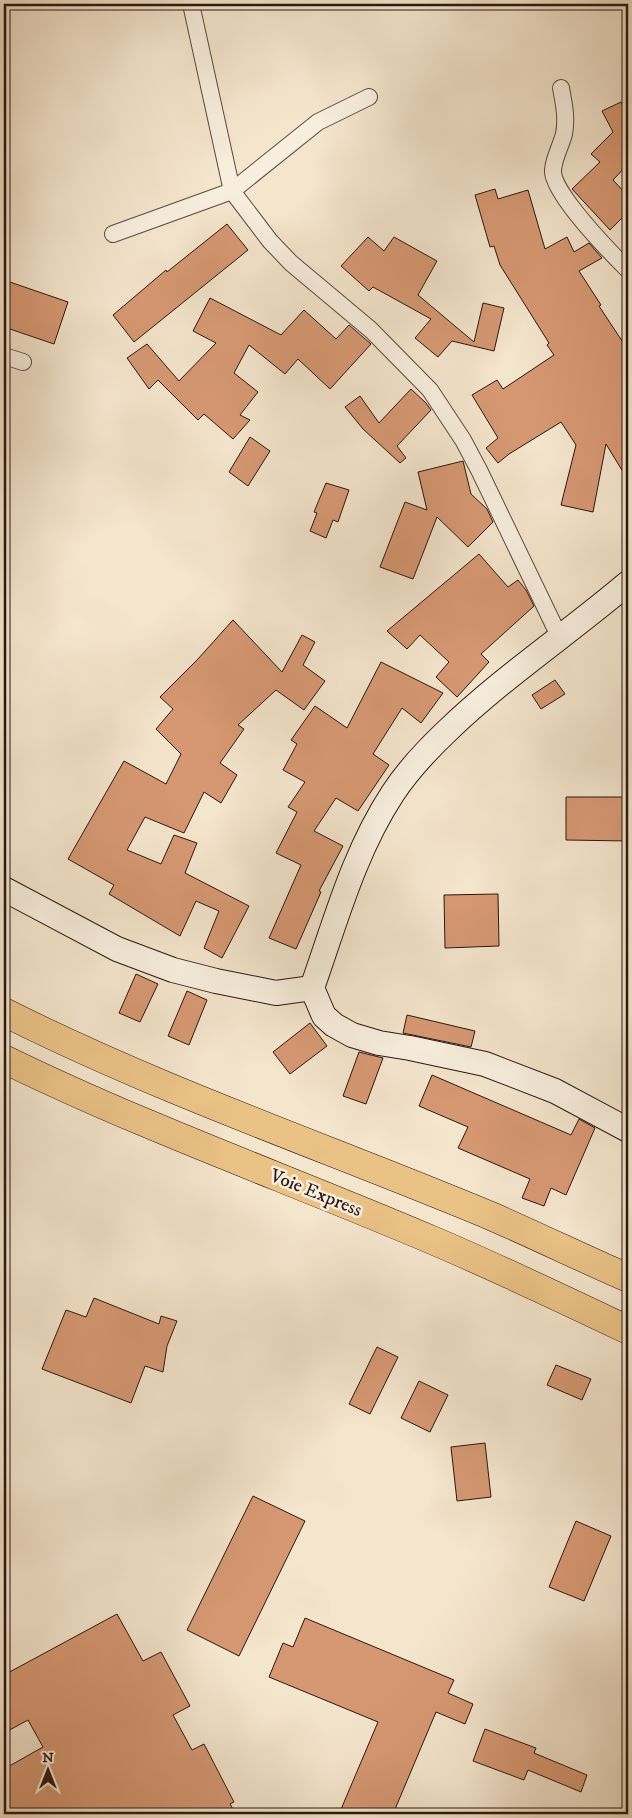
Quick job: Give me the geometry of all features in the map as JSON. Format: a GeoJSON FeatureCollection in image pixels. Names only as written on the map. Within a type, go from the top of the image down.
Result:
{"type":"FeatureCollection","features":[{"type":"Feature","properties":{"kind":"highway"},"geometry":{"type":"LineString","coordinates":[[4,1012],[60,1040],[136,1074],[491,1216],[628,1278]]}},
{"type":"Feature","properties":{"kind":"highway","name":"Voie Express"},"geometry":{"type":"LineString","coordinates":[[4,1059],[132,1118],[433,1240],[628,1330]]}},
{"type":"Feature","properties":{"kind":"street"},"geometry":{"type":"LineString","coordinates":[[191,4],[232,191],[270,241],[291,264],[372,330],[430,390],[463,440],[479,470],[559,636]]}},
{"type":"Feature","properties":{"kind":"street"},"geometry":{"type":"LineString","coordinates":[[561,88],[566,117],[552,173],[564,198],[628,270]]}},
{"type":"Feature","properties":{"kind":"street"},"geometry":{"type":"LineString","coordinates":[[113,234],[232,191],[318,122],[368,98]]}},
{"type":"Feature","properties":{"kind":"street"},"geometry":{"type":"LineString","coordinates":[[4,356],[23,362]]}},
{"type":"Feature","properties":{"kind":"street"},"geometry":{"type":"LineString","coordinates":[[628,583],[559,636],[464,714],[419,758],[377,818],[344,897],[312,988],[324,1016],[334,1025],[352,1034],[379,1043],[485,1064],[555,1091],[628,1130]]}},
{"type":"Feature","properties":{"kind":"street"},"geometry":{"type":"LineString","coordinates":[[4,889],[117,949],[173,970],[276,993],[312,988]]}},
{"type":"Feature","properties":{"kind":"building"},"geometry":{"type":"Polygon","coordinates":[[[621,102],[628,117],[628,164],[613,180],[628,196],[628,212],[610,230],[572,189],[600,162],[591,154],[613,132],[602,111],[621,102]]]}},
{"type":"Feature","properties":{"kind":"building"},"geometry":{"type":"Polygon","coordinates":[[[495,189],[498,199],[528,190],[545,249],[567,237],[574,252],[589,243],[602,258],[579,271],[628,350],[628,480],[606,444],[593,512],[561,505],[576,445],[561,422],[509,454],[498,463],[486,448],[498,438],[472,395],[497,380],[503,389],[554,355],[547,345],[549,343],[500,265],[494,246],[490,247],[475,195],[495,189]]]}},
{"type":"Feature","properties":{"kind":"building"},"geometry":{"type":"Polygon","coordinates":[[[227,224],[248,250],[134,342],[113,315],[166,270],[167,272],[227,224]]]}},
{"type":"Feature","properties":{"kind":"building"},"geometry":{"type":"Polygon","coordinates":[[[368,237],[384,251],[394,237],[437,261],[418,295],[474,342],[483,303],[504,308],[494,351],[452,341],[438,357],[415,338],[431,319],[373,287],[369,291],[341,266],[368,237]]]}},
{"type":"Feature","properties":{"kind":"building"},"geometry":{"type":"Polygon","coordinates":[[[4,280],[68,302],[54,344],[4,327],[4,280]]]}},
{"type":"Feature","properties":{"kind":"building"},"geometry":{"type":"Polygon","coordinates":[[[210,298],[281,335],[304,310],[336,339],[349,325],[371,344],[330,389],[298,359],[285,374],[249,345],[234,373],[258,392],[240,415],[250,420],[233,439],[204,414],[198,420],[158,380],[149,389],[127,358],[147,344],[179,381],[216,343],[193,331],[210,298]]]}},
{"type":"Feature","properties":{"kind":"building"},"geometry":{"type":"Polygon","coordinates":[[[411,389],[431,410],[397,446],[406,458],[400,463],[363,429],[345,407],[360,396],[379,423],[411,389]]]}},
{"type":"Feature","properties":{"kind":"building"},"geometry":{"type":"Polygon","coordinates":[[[250,437],[270,451],[248,486],[229,472],[250,437]]]}},
{"type":"Feature","properties":{"kind":"building"},"geometry":{"type":"Polygon","coordinates":[[[463,461],[471,494],[487,509],[493,522],[468,547],[437,517],[413,579],[380,567],[405,502],[427,510],[418,472],[463,461]]]}},
{"type":"Feature","properties":{"kind":"building"},"geometry":{"type":"Polygon","coordinates":[[[326,483],[349,490],[338,522],[333,520],[326,538],[310,531],[317,513],[314,512],[326,483]]]}},
{"type":"Feature","properties":{"kind":"building"},"geometry":{"type":"Polygon","coordinates":[[[479,554],[508,587],[518,580],[526,590],[534,606],[481,654],[489,662],[457,697],[436,677],[449,662],[420,635],[407,649],[387,631],[479,554]]]}},
{"type":"Feature","properties":{"kind":"building"},"geometry":{"type":"Polygon","coordinates":[[[233,620],[282,672],[302,635],[315,642],[303,665],[325,681],[304,710],[276,690],[238,725],[244,729],[220,763],[237,775],[221,803],[204,792],[184,833],[145,817],[127,850],[161,864],[174,835],[197,843],[185,873],[249,906],[222,958],[204,948],[219,911],[196,901],[180,936],[109,894],[114,885],[68,859],[124,761],[166,784],[181,754],[156,729],[173,709],[160,697],[233,620]]]}},
{"type":"Feature","properties":{"kind":"building"},"geometry":{"type":"Polygon","coordinates":[[[381,662],[443,693],[421,723],[402,708],[373,754],[389,765],[358,811],[336,798],[314,831],[343,846],[319,891],[321,892],[296,949],[269,938],[301,865],[276,853],[297,812],[288,807],[305,782],[283,770],[297,744],[291,740],[315,706],[347,728],[381,662]]]}},
{"type":"Feature","properties":{"kind":"building"},"geometry":{"type":"Polygon","coordinates":[[[555,680],[565,694],[541,709],[532,695],[555,680]]]}},
{"type":"Feature","properties":{"kind":"building"},"geometry":{"type":"Polygon","coordinates":[[[566,797],[628,797],[628,841],[566,840],[566,797]]]}},
{"type":"Feature","properties":{"kind":"building"},"geometry":{"type":"Polygon","coordinates":[[[498,894],[499,946],[445,948],[444,895],[498,894]]]}},
{"type":"Feature","properties":{"kind":"building"},"geometry":{"type":"Polygon","coordinates":[[[136,974],[158,984],[140,1022],[119,1013],[136,974]]]}},
{"type":"Feature","properties":{"kind":"building"},"geometry":{"type":"Polygon","coordinates":[[[187,991],[207,1000],[189,1045],[168,1036],[187,991]]]}},
{"type":"Feature","properties":{"kind":"building"},"geometry":{"type":"Polygon","coordinates":[[[407,1015],[475,1031],[471,1047],[403,1033],[407,1015]]]}},
{"type":"Feature","properties":{"kind":"building"},"geometry":{"type":"Polygon","coordinates":[[[310,1023],[327,1046],[290,1074],[273,1052],[310,1023]]]}},
{"type":"Feature","properties":{"kind":"building"},"geometry":{"type":"Polygon","coordinates":[[[359,1052],[383,1058],[366,1104],[343,1096],[359,1052]]]}},
{"type":"Feature","properties":{"kind":"building"},"geometry":{"type":"Polygon","coordinates":[[[432,1075],[571,1135],[579,1119],[595,1128],[566,1195],[551,1188],[544,1206],[522,1198],[530,1179],[458,1148],[468,1127],[419,1106],[432,1075]]]}},
{"type":"Feature","properties":{"kind":"building"},"geometry":{"type":"Polygon","coordinates":[[[94,1298],[159,1324],[161,1316],[177,1321],[167,1346],[163,1372],[145,1366],[131,1403],[42,1369],[66,1310],[86,1317],[94,1298]]]}},
{"type":"Feature","properties":{"kind":"building"},"geometry":{"type":"Polygon","coordinates":[[[377,1347],[398,1357],[370,1414],[349,1404],[377,1347]]]}},
{"type":"Feature","properties":{"kind":"building"},"geometry":{"type":"Polygon","coordinates":[[[556,1365],[591,1379],[582,1400],[547,1385],[556,1365]]]}},
{"type":"Feature","properties":{"kind":"building"},"geometry":{"type":"Polygon","coordinates":[[[419,1381],[448,1395],[430,1432],[401,1418],[419,1381]]]}},
{"type":"Feature","properties":{"kind":"building"},"geometry":{"type":"Polygon","coordinates":[[[485,1443],[491,1497],[457,1501],[451,1447],[485,1443]]]}},
{"type":"Feature","properties":{"kind":"building"},"geometry":{"type":"Polygon","coordinates":[[[253,1496],[305,1521],[239,1656],[187,1630],[253,1496]]]}},
{"type":"Feature","properties":{"kind":"building"},"geometry":{"type":"Polygon","coordinates":[[[576,1521],[611,1536],[584,1601],[549,1587],[576,1521]]]}},
{"type":"Feature","properties":{"kind":"building"},"geometry":{"type":"Polygon","coordinates":[[[117,1614],[143,1661],[161,1652],[190,1706],[173,1715],[192,1750],[204,1744],[234,1802],[230,1804],[236,1814],[4,1814],[4,1769],[43,1747],[28,1720],[4,1733],[4,1675],[117,1614]]]}},
{"type":"Feature","properties":{"kind":"building"},"geometry":{"type":"Polygon","coordinates":[[[305,1618],[454,1680],[448,1693],[473,1704],[465,1724],[436,1712],[393,1814],[339,1814],[378,1722],[269,1677],[283,1643],[293,1647],[305,1618]]]}},
{"type":"Feature","properties":{"kind":"building"},"geometry":{"type":"Polygon","coordinates":[[[485,1729],[536,1748],[534,1753],[587,1775],[581,1792],[528,1770],[524,1780],[473,1761],[485,1729]]]}}]}
